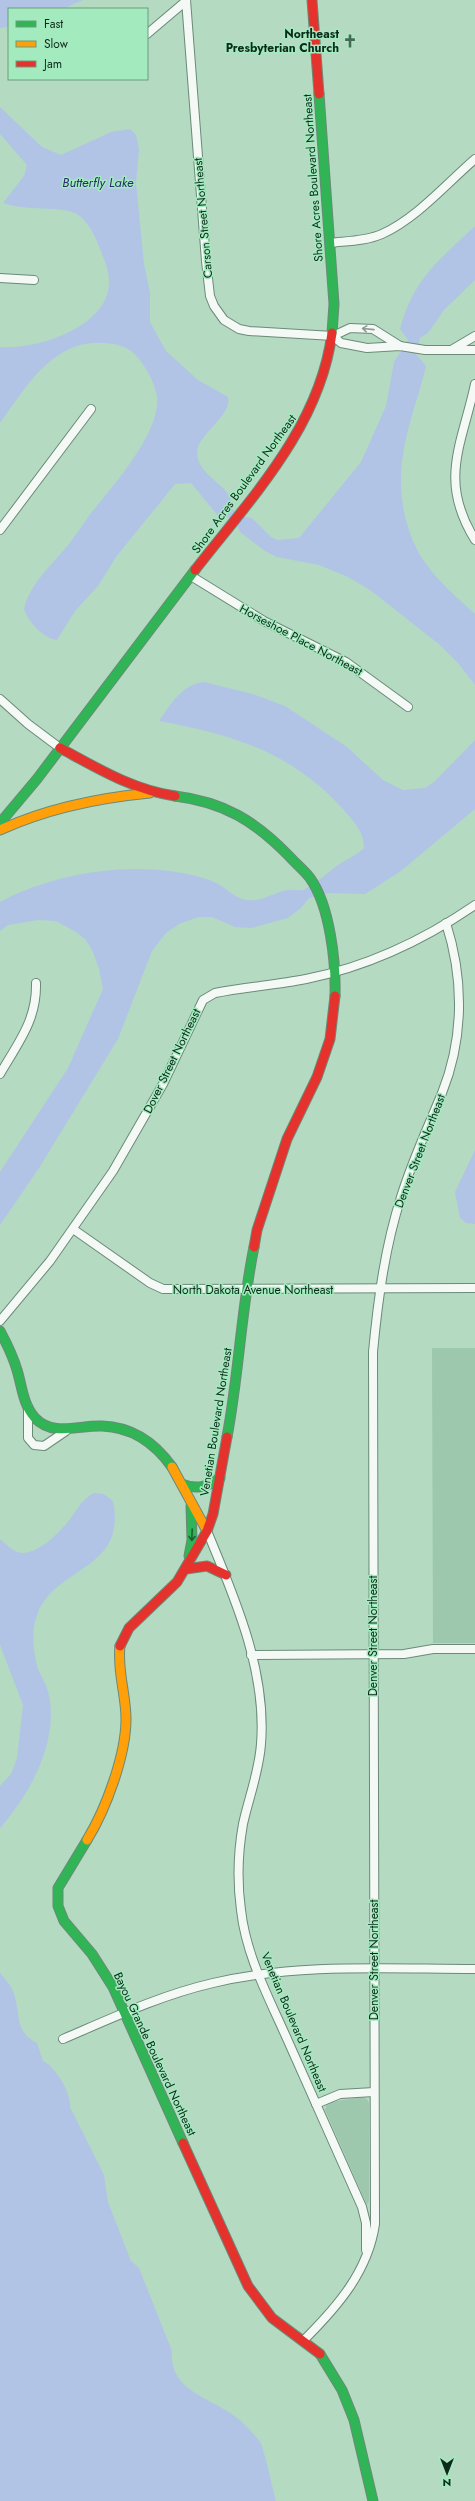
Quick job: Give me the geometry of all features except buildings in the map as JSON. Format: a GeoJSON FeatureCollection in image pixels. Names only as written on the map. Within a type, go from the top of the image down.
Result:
{"type":"FeatureCollection","features":[{"type":"Feature","properties":{"kind":"street","name":"Shore Acres Boulevard Northeast"},"geometry":{"type":"LineString","coordinates":[[0,823],[60,748],[277,462],[311,411],[320,390],[333,336],[334,304],[312,0]]}},
{"type":"Feature","properties":{"kind":"street"},"geometry":{"type":"LineString","coordinates":[[148,33],[186,1]]}},
{"type":"Feature","properties":{"kind":"street","name":"Carson Street Northeast"},"geometry":{"type":"LineString","coordinates":[[186,1],[206,261],[210,296],[214,306],[224,320],[239,329],[333,336]]}},
{"type":"Feature","properties":{"kind":"street"},"geometry":{"type":"LineString","coordinates":[[330,243],[361,240],[386,231],[409,217],[475,159]]}},
{"type":"Feature","properties":{"kind":"street"},"geometry":{"type":"LineString","coordinates":[[0,278],[34,280]]}},
{"type":"Feature","properties":{"kind":"street"},"geometry":{"type":"LineString","coordinates":[[400,346],[373,329],[350,328],[333,336],[341,343],[367,348],[400,346],[446,352],[475,351],[473,338],[463,345],[446,352]]}},
{"type":"Feature","properties":{"kind":"street"},"geometry":{"type":"LineString","coordinates":[[475,384],[454,470],[460,513],[475,540]]}},
{"type":"Feature","properties":{"kind":"street"},"geometry":{"type":"LineString","coordinates":[[0,530],[91,409]]}},
{"type":"Feature","properties":{"kind":"street","name":"Horseshoe Place Northeast"},"geometry":{"type":"LineString","coordinates":[[191,576],[264,621],[346,662],[408,707]]}},
{"type":"Feature","properties":{"kind":"street","name":"Venetian Boulevard Northeast"},"geometry":{"type":"LineString","coordinates":[[0,699],[28,724],[60,748],[102,772],[153,793]]}},
{"type":"Feature","properties":{"kind":"street","name":"Venetian Boulevard Northeast"},"geometry":{"type":"LineString","coordinates":[[0,830],[62,806],[95,798],[153,793],[191,798],[227,808],[269,835],[310,878],[321,902],[329,931],[335,972],[332,1021],[324,1057],[317,1077],[287,1139],[257,1230],[245,1290],[236,1388],[220,1478],[207,1531],[226,1576],[251,1655],[260,1705],[261,1744],[259,1763],[243,1824],[238,1874],[241,1911],[259,1975],[362,2207],[366,2223],[366,2256]]}},
{"type":"Feature","properties":{"kind":"street","name":"Dover Street Northeast"},"geometry":{"type":"LineString","coordinates":[[0,1322],[73,1230],[113,1171],[138,1130],[169,1071],[202,1000],[215,993],[274,985],[335,972],[398,949],[446,923],[475,905]]}},
{"type":"Feature","properties":{"kind":"street","name":"Denver Street Northeast"},"geometry":{"type":"LineString","coordinates":[[304,2340],[342,2300],[358,2275],[366,2256],[375,2224],[373,1969],[373,1352],[379,1290],[400,1197],[442,1092],[455,1051],[459,982],[452,943],[446,923]]}},
{"type":"Feature","properties":{"kind":"street"},"geometry":{"type":"LineString","coordinates":[[0,1074],[32,1016],[36,1002],[36,983]]}},
{"type":"Feature","properties":{"kind":"street","name":"North Dakota Avenue Northeast"},"geometry":{"type":"LineString","coordinates":[[73,1230],[156,1287],[183,1291],[475,1288]]}},
{"type":"Feature","properties":{"kind":"street"},"geometry":{"type":"LineString","coordinates":[[0,1331],[14,1361],[28,1407],[28,1433],[30,1442],[34,1445],[44,1446],[66,1430]]}},
{"type":"Feature","properties":{"kind":"street"},"geometry":{"type":"LineString","coordinates":[[28,1407],[35,1417],[45,1425],[66,1430],[105,1426],[138,1435],[154,1446],[164,1456],[182,1484],[207,1531]]}},
{"type":"Feature","properties":{"kind":"street"},"geometry":{"type":"LineString","coordinates":[[182,1484],[190,1489],[204,1488],[220,1478]]}},
{"type":"Feature","properties":{"kind":"street"},"geometry":{"type":"LineString","coordinates":[[186,1569],[192,1540],[190,1500]]}},
{"type":"Feature","properties":{"kind":"street","name":"Bayou Grande Boulevard Northeast"},"geometry":{"type":"LineString","coordinates":[[207,1531],[186,1569],[167,1594],[129,1628],[120,1642],[118,1664],[126,1719],[118,1769],[103,1812],[83,1848],[60,1882],[57,1894],[58,1906],[64,1921],[99,1964],[125,2012],[248,2286],[272,2318],[290,2333],[304,2340],[320,2354],[347,2401],[358,2434],[373,2501]]}},
{"type":"Feature","properties":{"kind":"street"},"geometry":{"type":"LineString","coordinates":[[186,1569],[198,1565],[208,1565],[226,1576]]}},
{"type":"Feature","properties":{"kind":"street"},"geometry":{"type":"LineString","coordinates":[[251,1655],[404,1654],[433,1649],[475,1648]]}},
{"type":"Feature","properties":{"kind":"street"},"geometry":{"type":"LineString","coordinates":[[63,2039],[125,2012],[212,1983],[259,1975],[296,1970],[475,1969]]}},
{"type":"Feature","properties":{"kind":"street"},"geometry":{"type":"LineString","coordinates":[[316,2104],[340,2094],[374,2092]]}},
{"type":"Feature","properties":{"kind":"green space"},"geometry":{"type":"Polygon","coordinates":[[[432,1348],[475,1348],[475,1643],[433,1643],[432,1348]]]}},
{"type":"Feature","properties":{"kind":"green space"},"geometry":{"type":"Polygon","coordinates":[[[361,2097],[367,2099],[369,2103],[369,2201],[367,2205],[325,2110],[327,2104],[331,2102],[361,2097]]]}},
{"type":"Feature","properties":{"kind":"water"},"geometry":{"type":"Polygon","coordinates":[[[0,0],[83,0],[65,8],[8,8],[8,27],[0,28],[0,0]]]}},
{"type":"Feature","properties":{"kind":"water","name":"Butterfly Lake"},"geometry":{"type":"Polygon","coordinates":[[[0,107],[42,147],[61,155],[111,132],[130,129],[136,135],[139,149],[136,183],[144,264],[150,293],[150,322],[166,351],[198,380],[228,397],[228,404],[221,418],[203,438],[199,445],[197,452],[198,459],[205,472],[230,497],[232,509],[244,517],[252,518],[271,537],[278,540],[299,538],[361,462],[386,406],[394,362],[408,340],[400,329],[412,296],[429,272],[475,226],[475,280],[444,310],[428,333],[420,338],[416,354],[426,366],[405,444],[401,468],[401,482],[407,524],[417,550],[435,575],[475,614],[475,685],[458,663],[440,645],[370,590],[348,577],[319,565],[277,557],[265,551],[240,532],[237,525],[227,517],[219,517],[191,483],[175,484],[116,557],[98,586],[75,611],[57,640],[52,639],[37,629],[29,619],[24,609],[31,591],[42,575],[71,541],[133,458],[151,426],[156,411],[157,397],[153,381],[136,355],[128,349],[115,344],[87,344],[70,349],[56,357],[43,368],[20,394],[0,423],[0,347],[15,347],[51,340],[84,323],[97,311],[106,297],[109,281],[106,265],[94,234],[85,221],[77,214],[63,210],[22,207],[3,203],[24,176],[27,165],[0,134],[0,107]]]}},
{"type":"Feature","properties":{"kind":"water"},"geometry":{"type":"Polygon","coordinates":[[[204,682],[253,694],[285,706],[347,747],[383,780],[403,790],[425,788],[434,782],[475,740],[475,809],[401,871],[365,894],[328,893],[309,898],[301,908],[288,918],[251,928],[235,927],[212,917],[198,917],[179,924],[166,933],[152,951],[118,1039],[39,1168],[0,1225],[0,1172],[68,1068],[103,989],[99,969],[93,952],[86,940],[76,932],[56,921],[38,920],[8,925],[0,931],[0,902],[49,882],[76,875],[132,869],[160,870],[187,874],[221,885],[241,899],[257,900],[282,891],[305,889],[364,848],[364,842],[360,831],[343,809],[323,789],[281,759],[259,748],[212,732],[159,721],[183,691],[196,684],[204,682]]]}},
{"type":"Feature","properties":{"kind":"water"},"geometry":{"type":"Polygon","coordinates":[[[475,1150],[475,1224],[466,1223],[460,1218],[455,1192],[475,1150]]]}},
{"type":"Feature","properties":{"kind":"water"},"geometry":{"type":"Polygon","coordinates":[[[94,1493],[104,1494],[113,1501],[114,1524],[110,1542],[100,1555],[87,1566],[58,1586],[46,1599],[37,1615],[33,1634],[34,1653],[37,1666],[47,1688],[51,1706],[47,1744],[41,1763],[23,1798],[0,1828],[0,1786],[11,1774],[17,1758],[23,1705],[0,1645],[0,1539],[16,1552],[23,1553],[35,1550],[47,1543],[70,1520],[85,1499],[94,1493]]]}},
{"type":"Feature","properties":{"kind":"water"},"geometry":{"type":"Polygon","coordinates":[[[0,1973],[13,1991],[21,2028],[30,2039],[37,2043],[43,2061],[53,2068],[66,2088],[70,2101],[70,2107],[104,2175],[108,2202],[131,2261],[139,2268],[172,2351],[173,2365],[177,2376],[194,2392],[236,2417],[260,2442],[276,2501],[0,2501],[0,1973]]]}},
{"type":"Feature","properties":{"kind":"traffic: fast"},"geometry":{"type":"LineString","coordinates":[[319,94],[334,304],[332,333]]}},
{"type":"Feature","properties":{"kind":"traffic: fast"},"geometry":{"type":"LineString","coordinates":[[0,823],[37,779],[195,570]]}},
{"type":"Feature","properties":{"kind":"traffic: fast"},"geometry":{"type":"LineString","coordinates":[[175,796],[209,803],[238,815],[264,833],[310,878],[317,890],[327,919],[333,951],[335,996]]}},
{"type":"Feature","properties":{"kind":"traffic: fast"},"geometry":{"type":"LineString","coordinates":[[227,1437],[246,1294],[254,1247]]}},
{"type":"Feature","properties":{"kind":"traffic: fast"},"geometry":{"type":"LineString","coordinates":[[0,1331],[14,1360],[23,1395],[28,1407],[35,1418],[42,1424],[58,1429],[93,1426],[123,1429],[133,1433],[150,1444],[172,1467]]}},
{"type":"Feature","properties":{"kind":"traffic: fast"},"geometry":{"type":"LineString","coordinates":[[182,1484],[192,1487],[202,1487],[211,1484],[220,1478]]}},
{"type":"Feature","properties":{"kind":"traffic: fast"},"geometry":{"type":"LineString","coordinates":[[189,1556],[192,1540],[191,1506]]}},
{"type":"Feature","properties":{"kind":"traffic: fast"},"geometry":{"type":"LineString","coordinates":[[87,1840],[58,1888],[58,1906],[64,1921],[92,1954],[113,1987],[183,2143]]}},
{"type":"Feature","properties":{"kind":"traffic: fast"},"geometry":{"type":"LineString","coordinates":[[320,2354],[342,2390],[354,2420],[373,2501]]}},
{"type":"Feature","properties":{"kind":"traffic: slow"},"geometry":{"type":"LineString","coordinates":[[0,830],[18,822],[73,805],[150,793]]}},
{"type":"Feature","properties":{"kind":"traffic: slow"},"geometry":{"type":"LineString","coordinates":[[172,1467],[207,1531]]}},
{"type":"Feature","properties":{"kind":"traffic: slow"},"geometry":{"type":"LineString","coordinates":[[87,1840],[108,1798],[123,1749],[126,1710],[119,1655],[120,1646]]}},
{"type":"Feature","properties":{"kind":"traffic: jam"},"geometry":{"type":"LineString","coordinates":[[312,0],[319,94]]}},
{"type":"Feature","properties":{"kind":"traffic: jam"},"geometry":{"type":"LineString","coordinates":[[195,570],[260,488],[280,460],[298,430],[313,400],[325,367],[332,333]]}},
{"type":"Feature","properties":{"kind":"traffic: jam"},"geometry":{"type":"LineString","coordinates":[[60,748],[130,783],[145,789],[175,796]]}},
{"type":"Feature","properties":{"kind":"traffic: jam"},"geometry":{"type":"LineString","coordinates":[[254,1247],[257,1230],[287,1139],[317,1077],[330,1039],[335,996]]}},
{"type":"Feature","properties":{"kind":"traffic: jam"},"geometry":{"type":"LineString","coordinates":[[120,1646],[129,1628],[177,1582],[207,1531],[213,1514],[227,1437]]}},
{"type":"Feature","properties":{"kind":"traffic: jam"},"geometry":{"type":"LineString","coordinates":[[186,1569],[207,1566],[226,1575]]}},
{"type":"Feature","properties":{"kind":"traffic: jam"},"geometry":{"type":"LineString","coordinates":[[183,2143],[248,2286],[272,2318],[320,2354]]}},
{"type":"Feature","properties":{"kind":"place","name":"Northeast Presbyterian Church"},"geometry":{"type":"Point","coordinates":[350,41]}}]}
